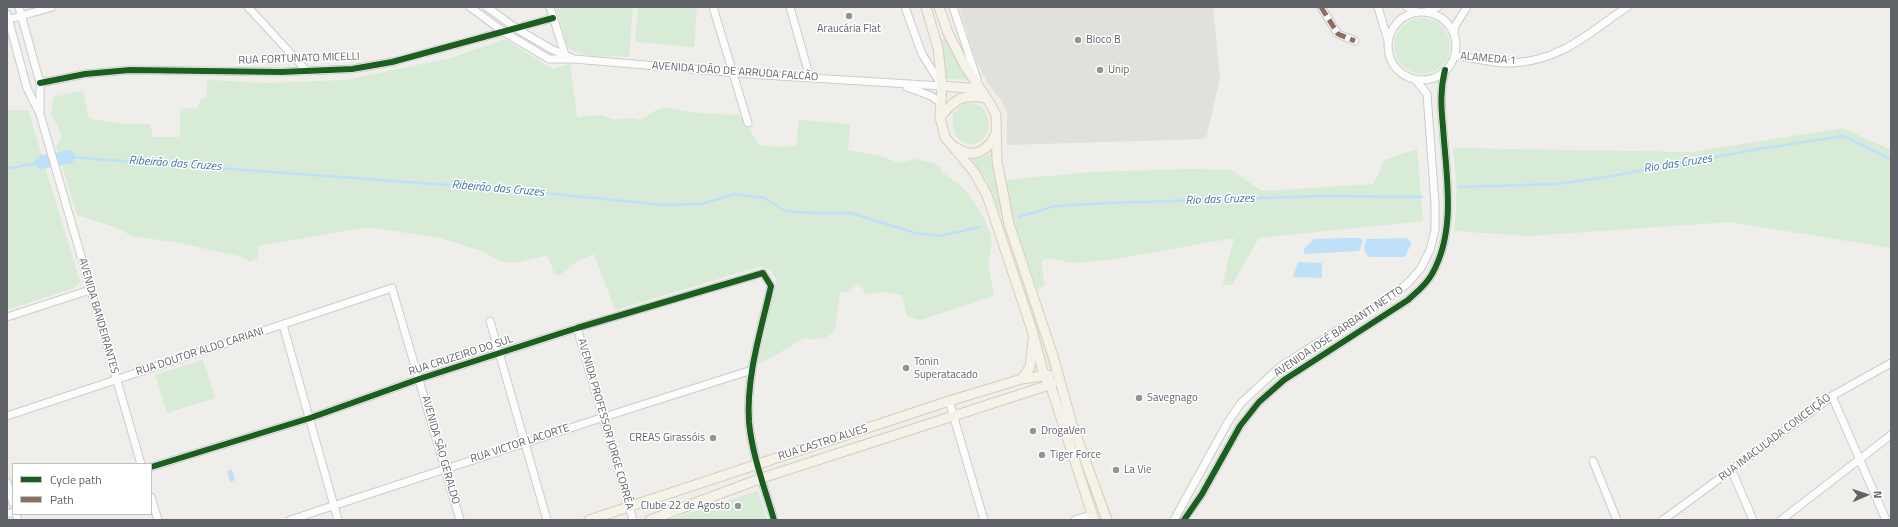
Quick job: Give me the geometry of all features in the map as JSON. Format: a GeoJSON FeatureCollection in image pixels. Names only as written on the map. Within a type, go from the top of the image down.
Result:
{"type":"FeatureCollection","features":[{"type":"Feature","properties":{"kind":"main road"},"geometry":{"type":"LineString","coordinates":[[926,7],[938,48],[942,86],[940,117],[945,137],[950,145],[974,172],[987,195],[1033,333],[1044,376],[1049,385],[1094,517]]}},
{"type":"Feature","properties":{"kind":"main road"},"geometry":{"type":"LineString","coordinates":[[939,7],[948,33],[965,66],[996,114],[995,135],[999,175],[1009,224],[1053,356],[1072,424],[1107,520]]}},
{"type":"Feature","properties":{"kind":"main road"},"geometry":{"type":"LineString","coordinates":[[942,86],[980,89]]}},
{"type":"Feature","properties":{"kind":"main road"},"geometry":{"type":"LineString","coordinates":[[940,117],[948,107],[958,99],[970,96],[986,98]]}},
{"type":"Feature","properties":{"kind":"main road"},"geometry":{"type":"LineString","coordinates":[[950,145],[967,153],[978,152],[992,143],[995,135]]}},
{"type":"Feature","properties":{"kind":"main road"},"geometry":{"type":"LineString","coordinates":[[1022,379],[1030,367],[1033,333]]}},
{"type":"Feature","properties":{"kind":"main road","name":"RUA CASTRO ALVES"},"geometry":{"type":"LineString","coordinates":[[589,520],[949,401],[1022,379],[1058,375]]}},
{"type":"Feature","properties":{"kind":"main road","name":"RUA CASTRO ALVES"},"geometry":{"type":"LineString","coordinates":[[650,520],[762,478],[1049,385],[1058,375]]}},
{"type":"Feature","properties":{"kind":"main road"},"geometry":{"type":"LineString","coordinates":[[982,391],[986,405]]}},
{"type":"Feature","properties":{"kind":"street"},"geometry":{"type":"LineString","coordinates":[[19,7],[40,83],[40,114]]}},
{"type":"Feature","properties":{"kind":"street"},"geometry":{"type":"LineString","coordinates":[[40,114],[27,88],[8,18],[52,7]]}},
{"type":"Feature","properties":{"kind":"street"},"geometry":{"type":"LineString","coordinates":[[248,7],[306,70]]}},
{"type":"Feature","properties":{"kind":"street","name":"AVENIDA JOÃO DE ARRUDA FALCÃO"},"geometry":{"type":"LineString","coordinates":[[470,7],[504,32],[549,59],[568,58],[810,78],[942,86]]}},
{"type":"Feature","properties":{"kind":"street"},"geometry":{"type":"LineString","coordinates":[[487,7],[517,29],[568,58]]}},
{"type":"Feature","properties":{"kind":"street"},"geometry":{"type":"LineString","coordinates":[[550,7],[568,58]]}},
{"type":"Feature","properties":{"kind":"street"},"geometry":{"type":"LineString","coordinates":[[713,7],[748,123]]}},
{"type":"Feature","properties":{"kind":"street"},"geometry":{"type":"LineString","coordinates":[[790,7],[810,78]]}},
{"type":"Feature","properties":{"kind":"street"},"geometry":{"type":"LineString","coordinates":[[905,7],[928,67],[942,86]]}},
{"type":"Feature","properties":{"kind":"street"},"geometry":{"type":"LineString","coordinates":[[953,7],[980,89]]}},
{"type":"Feature","properties":{"kind":"street"},"geometry":{"type":"LineString","coordinates":[[1320,7],[1338,34],[1355,41]]}},
{"type":"Feature","properties":{"kind":"street"},"geometry":{"type":"LineString","coordinates":[[1378,7],[1388,42],[1389,54],[1393,63],[1406,76],[1425,80],[1436,76],[1445,70],[1454,56],[1456,45],[1454,34],[1455,26],[1467,7]]}},
{"type":"Feature","properties":{"kind":"street"},"geometry":{"type":"LineString","coordinates":[[1407,7],[1417,12]]}},
{"type":"Feature","properties":{"kind":"street"},"geometry":{"type":"LineString","coordinates":[[1426,12],[1438,7]]}},
{"type":"Feature","properties":{"kind":"street","name":"ALAMEDA 1"},"geometry":{"type":"LineString","coordinates":[[1454,56],[1512,63],[1538,58],[1561,51],[1585,38],[1627,7]]}},
{"type":"Feature","properties":{"kind":"street"},"geometry":{"type":"LineString","coordinates":[[1388,42],[1391,31],[1397,22],[1406,15],[1417,12],[1426,12],[1443,19],[1454,34]]}},
{"type":"Feature","properties":{"kind":"street","name":"RUA FORTUNATO MICELLI"},"geometry":{"type":"LineString","coordinates":[[40,83],[85,74],[130,70],[229,72],[352,69],[392,62],[553,18]]}},
{"type":"Feature","properties":{"kind":"street","name":"AVENIDA JOSÉ BARBANTI NETTO"},"geometry":{"type":"LineString","coordinates":[[1184,520],[1209,482],[1240,426],[1259,402],[1284,380],[1408,300],[1421,289],[1432,274],[1442,252],[1447,225],[1447,184],[1440,103],[1441,86],[1445,70]]}},
{"type":"Feature","properties":{"kind":"street","name":"AVENIDA JOSÉ BARBANTI NETTO"},"geometry":{"type":"LineString","coordinates":[[1174,520],[1228,422],[1244,400],[1280,366],[1395,294],[1409,282],[1421,268],[1430,250],[1435,230],[1435,204],[1427,94],[1415,79]]}},
{"type":"Feature","properties":{"kind":"street","name":"AVENIDA JOÃO DE ARRUDA FALCÃO"},"geometry":{"type":"LineString","coordinates":[[896,83],[931,96],[941,103]]}},
{"type":"Feature","properties":{"kind":"street","name":"AVENIDA BANDEIRANTES"},"geometry":{"type":"LineString","coordinates":[[40,114],[141,463]]}},
{"type":"Feature","properties":{"kind":"street","name":"RUA CRUZEIRO DO SUL"},"geometry":{"type":"LineString","coordinates":[[152,467],[310,418],[577,328],[763,273],[771,286],[752,370]]}},
{"type":"Feature","properties":{"kind":"street","name":"RUA DOUTOR ALDO CARIANI"},"geometry":{"type":"LineString","coordinates":[[7,416],[392,288]]}},
{"type":"Feature","properties":{"kind":"street","name":"AVENIDA SÃO GERALDO"},"geometry":{"type":"LineString","coordinates":[[392,288],[460,520]]}},
{"type":"Feature","properties":{"kind":"street"},"geometry":{"type":"LineString","coordinates":[[7,317],[90,290]]}},
{"type":"Feature","properties":{"kind":"street"},"geometry":{"type":"LineString","coordinates":[[76,294],[85,297],[95,305]]}},
{"type":"Feature","properties":{"kind":"street"},"geometry":{"type":"LineString","coordinates":[[490,321],[501,354],[524,442],[547,520]]}},
{"type":"Feature","properties":{"kind":"street"},"geometry":{"type":"LineString","coordinates":[[283,325],[338,520]]}},
{"type":"Feature","properties":{"kind":"street","name":"AVENIDA PROFESSOR JORGE CORRÊA"},"geometry":{"type":"LineString","coordinates":[[577,328],[633,520]]}},
{"type":"Feature","properties":{"kind":"street","name":"RUA IMACULADA CONCEIÇÃO"},"geometry":{"type":"LineString","coordinates":[[1663,520],[1732,471],[1832,396],[1891,363]]}},
{"type":"Feature","properties":{"kind":"street"},"geometry":{"type":"LineString","coordinates":[[752,370],[749,423],[758,464],[774,520]]}},
{"type":"Feature","properties":{"kind":"street","name":"RUA VICTOR LACORTE"},"geometry":{"type":"LineString","coordinates":[[290,520],[524,442],[752,370]]}},
{"type":"Feature","properties":{"kind":"street"},"geometry":{"type":"LineString","coordinates":[[1832,396],[1886,520]]}},
{"type":"Feature","properties":{"kind":"street"},"geometry":{"type":"LineString","coordinates":[[949,401],[984,520]]}},
{"type":"Feature","properties":{"kind":"street"},"geometry":{"type":"LineString","coordinates":[[1780,520],[1891,435]]}},
{"type":"Feature","properties":{"kind":"street"},"geometry":{"type":"LineString","coordinates":[[1593,461],[1617,520]]}},
{"type":"Feature","properties":{"kind":"street"},"geometry":{"type":"LineString","coordinates":[[1732,471],[1753,520]]}},
{"type":"Feature","properties":{"kind":"street"},"geometry":{"type":"LineString","coordinates":[[7,482],[12,500]]}},
{"type":"Feature","properties":{"kind":"street"},"geometry":{"type":"LineString","coordinates":[[152,500],[158,520]]}},
{"type":"Feature","properties":{"kind":"street"},"geometry":{"type":"LineString","coordinates":[[1075,520],[1094,517]]}},
{"type":"Feature","properties":{"kind":"shaded area","name":"Unip"},"geometry":{"type":"Polygon","coordinates":[[[959,7],[1213,7],[1220,78],[1207,135],[1203,139],[1007,145],[1007,113],[1003,103],[988,84],[977,63],[959,7]]]}},
{"type":"Feature","properties":{"kind":"green space"},"geometry":{"type":"Polygon","coordinates":[[[556,7],[633,7],[629,57],[585,55],[570,48],[566,43],[556,7]]]}},
{"type":"Feature","properties":{"kind":"green space"},"geometry":{"type":"Polygon","coordinates":[[[638,7],[697,7],[694,47],[635,42],[638,7]]]}},
{"type":"Feature","properties":{"kind":"green space"},"geometry":{"type":"Polygon","coordinates":[[[1417,18],[1427,18],[1442,26],[1448,35],[1450,46],[1448,57],[1442,66],[1427,74],[1417,74],[1406,69],[1399,62],[1394,51],[1394,41],[1399,30],[1406,23],[1417,18]]]}},
{"type":"Feature","properties":{"kind":"green space"},"geometry":{"type":"Polygon","coordinates":[[[945,37],[968,80],[944,78],[940,40],[945,37]]]}},
{"type":"Feature","properties":{"kind":"green space"},"geometry":{"type":"Polygon","coordinates":[[[505,39],[552,69],[570,64],[577,117],[600,115],[616,120],[630,118],[640,120],[656,110],[665,107],[695,113],[739,115],[760,145],[776,147],[796,146],[799,120],[850,124],[848,150],[885,157],[898,163],[914,159],[934,163],[940,167],[943,173],[960,185],[969,195],[983,216],[990,232],[992,243],[988,265],[994,296],[920,320],[907,316],[902,295],[883,292],[866,294],[860,285],[856,284],[847,292],[840,293],[835,330],[827,337],[809,340],[806,337],[758,364],[777,280],[770,270],[761,266],[615,310],[594,254],[576,262],[559,276],[554,273],[547,255],[519,262],[502,262],[479,250],[440,238],[368,227],[259,246],[257,259],[250,262],[243,257],[180,243],[132,236],[115,227],[77,215],[56,146],[62,137],[56,122],[51,115],[53,97],[83,91],[89,119],[127,124],[150,124],[153,137],[180,137],[180,109],[197,108],[201,99],[205,98],[207,93],[207,83],[210,80],[266,83],[345,80],[451,58],[505,39]]]}},
{"type":"Feature","properties":{"kind":"green space"},"geometry":{"type":"Polygon","coordinates":[[[966,103],[972,103],[983,108],[989,125],[986,134],[981,141],[973,144],[965,143],[958,138],[954,129],[953,114],[960,106],[966,103]]]}},
{"type":"Feature","properties":{"kind":"green space"},"geometry":{"type":"Polygon","coordinates":[[[7,110],[28,110],[80,282],[74,288],[7,310],[7,110]]]}},
{"type":"Feature","properties":{"kind":"green space"},"geometry":{"type":"Polygon","coordinates":[[[1843,128],[1891,150],[1891,248],[1730,222],[1529,236],[1454,231],[1456,190],[1453,148],[1692,152],[1843,128]]]}},
{"type":"Feature","properties":{"kind":"green space"},"geometry":{"type":"Polygon","coordinates":[[[1417,149],[1423,221],[1259,238],[1232,285],[1222,285],[1234,238],[1109,260],[1071,263],[1049,258],[1041,261],[1045,285],[1038,290],[1019,236],[1011,209],[1005,180],[1091,172],[1191,169],[1231,170],[1262,191],[1374,184],[1384,160],[1417,149]]]}},
{"type":"Feature","properties":{"kind":"green space"},"geometry":{"type":"Polygon","coordinates":[[[993,152],[1004,215],[1053,368],[1050,369],[1001,216],[987,182],[971,159],[983,157],[993,152]]]}},
{"type":"Feature","properties":{"kind":"green space"},"geometry":{"type":"Polygon","coordinates":[[[203,360],[215,398],[167,413],[155,375],[203,360]]]}},
{"type":"Feature","properties":{"kind":"green space","name":"Clube 22 de Agosto"},"geometry":{"type":"Polygon","coordinates":[[[758,491],[767,520],[668,520],[758,491]]]}},
{"type":"Feature","properties":{"kind":"water"},"geometry":{"type":"Polygon","coordinates":[[[1360,238],[1363,241],[1359,251],[1305,254],[1303,250],[1314,239],[1360,238]]]}},
{"type":"Feature","properties":{"kind":"water"},"geometry":{"type":"Polygon","coordinates":[[[1406,238],[1410,240],[1411,244],[1405,257],[1370,257],[1366,254],[1364,246],[1367,239],[1406,238]]]}},
{"type":"Feature","properties":{"kind":"water"},"geometry":{"type":"Polygon","coordinates":[[[1298,262],[1322,263],[1322,278],[1293,277],[1298,262]]]}},
{"type":"Feature","properties":{"kind":"water"},"geometry":{"type":"Polygon","coordinates":[[[232,469],[235,480],[230,482],[227,471],[232,469]]]}},
{"type":"Feature","properties":{"kind":"waterway","name":"Rio das Cruzes"},"geometry":{"type":"LineString","coordinates":[[1459,187],[1558,184],[1843,136],[1891,159]]}},
{"type":"Feature","properties":{"kind":"waterway","name":"Ribeirão das Cruzes"},"geometry":{"type":"LineString","coordinates":[[68,157],[503,189],[663,205],[701,204],[736,194],[764,198],[786,211],[851,213],[915,233],[939,236],[980,227]]}},
{"type":"Feature","properties":{"kind":"waterway","name":"Ribeirão das Cruzes"},"geometry":{"type":"LineString","coordinates":[[42,162],[68,157]]}},
{"type":"Feature","properties":{"kind":"waterway","name":"Ribeirão das Cruzes"},"geometry":{"type":"LineString","coordinates":[[7,167],[12,168],[42,162]]}},
{"type":"Feature","properties":{"kind":"waterway","name":"Rio das Cruzes"},"geometry":{"type":"LineString","coordinates":[[1019,217],[1055,206],[1109,203],[1323,196],[1422,197]]}},
{"type":"Feature","properties":{"kind":"marked path"},"geometry":{"type":"LineString","coordinates":[[1321,7],[1338,34],[1355,41]]}},
{"type":"Feature","properties":{"kind":"cycle path"},"geometry":{"type":"LineString","coordinates":[[40,83],[85,74],[130,70],[281,72],[352,69],[392,62],[553,18]]}},
{"type":"Feature","properties":{"kind":"cycle path"},"geometry":{"type":"LineString","coordinates":[[1184,520],[1202,494],[1240,426],[1259,402],[1284,380],[1408,300],[1422,288],[1430,278],[1440,257],[1445,239],[1447,221],[1448,202],[1441,105],[1442,85],[1445,70]]}},
{"type":"Feature","properties":{"kind":"cycle path"},"geometry":{"type":"LineString","coordinates":[[152,467],[310,418],[419,379],[577,328],[763,273],[771,286],[752,371],[749,422],[756,459],[774,520]]}},
{"type":"Feature","properties":{"kind":"place","name":"Araucária Flat"},"geometry":{"type":"Point","coordinates":[849,16]}},
{"type":"Feature","properties":{"kind":"place","name":"Bloco B"},"geometry":{"type":"Point","coordinates":[1078,40]}},
{"type":"Feature","properties":{"kind":"place","name":"Unip"},"geometry":{"type":"Point","coordinates":[1100,70]}},
{"type":"Feature","properties":{"kind":"place","name":"Tonin Superatacado"},"geometry":{"type":"Point","coordinates":[906,368]}},
{"type":"Feature","properties":{"kind":"place","name":"Savegnago"},"geometry":{"type":"Point","coordinates":[1139,398]}},
{"type":"Feature","properties":{"kind":"place","name":"DrogaVen"},"geometry":{"type":"Point","coordinates":[1033,431]}},
{"type":"Feature","properties":{"kind":"place","name":"CREAS Girassóis"},"geometry":{"type":"Point","coordinates":[713,438]}},
{"type":"Feature","properties":{"kind":"place","name":"Tiger Force"},"geometry":{"type":"Point","coordinates":[1042,455]}},
{"type":"Feature","properties":{"kind":"place","name":"La Vie"},"geometry":{"type":"Point","coordinates":[1116,470]}},
{"type":"Feature","properties":{"kind":"place","name":"Clube 22 de Agosto"},"geometry":{"type":"Point","coordinates":[738,506]}}]}
